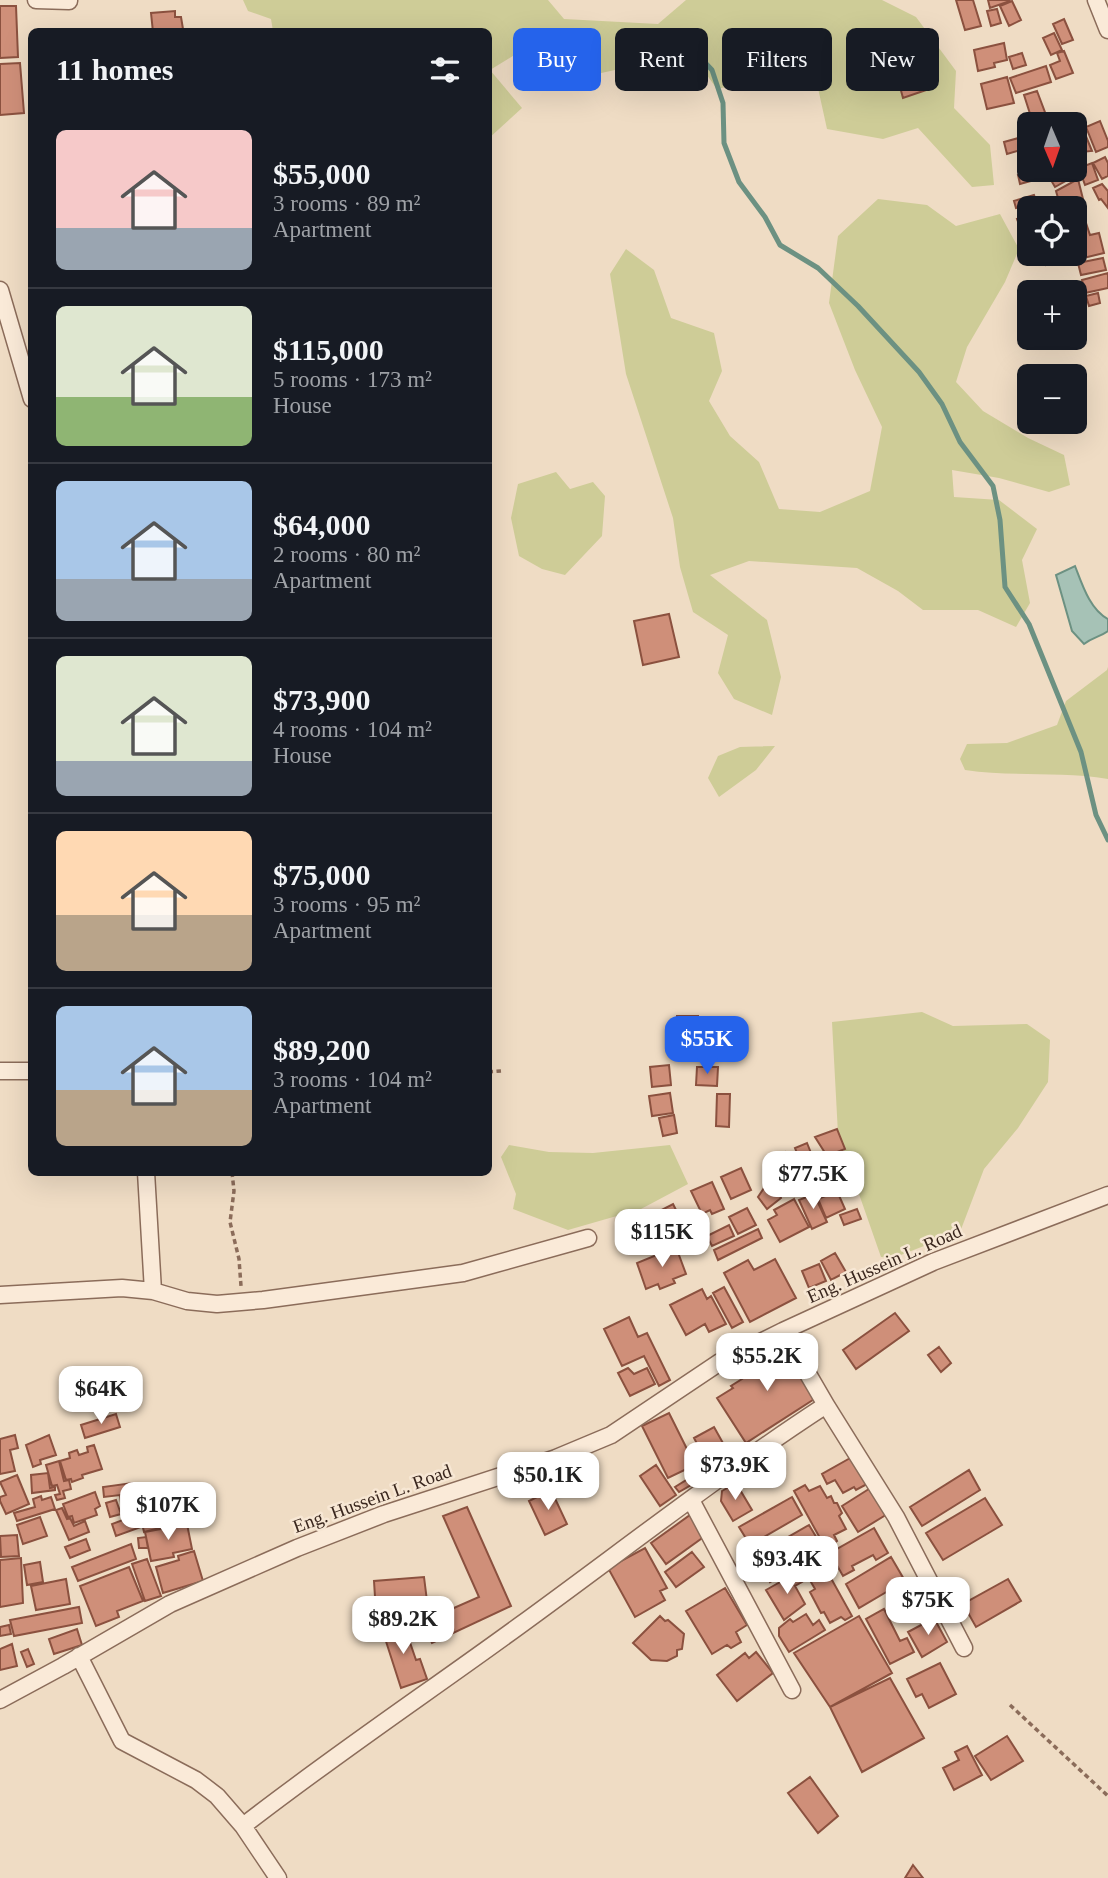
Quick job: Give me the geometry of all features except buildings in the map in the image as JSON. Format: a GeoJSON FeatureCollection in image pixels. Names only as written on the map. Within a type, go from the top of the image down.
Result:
{"type":"FeatureCollection","features":[{"type":"Feature","properties":{"kind":"street"},"geometry":{"type":"LineString","coordinates":[[36,0],[69,1]]}},
{"type":"Feature","properties":{"kind":"street"},"geometry":{"type":"LineString","coordinates":[[1096,0],[1108,30]]}},
{"type":"Feature","properties":{"kind":"street"},"geometry":{"type":"LineString","coordinates":[[0,290],[28,385]]}},
{"type":"Feature","properties":{"kind":"street"},"geometry":{"type":"LineString","coordinates":[[0,1071],[28,1072]]}},
{"type":"Feature","properties":{"kind":"street"},"geometry":{"type":"LineString","coordinates":[[146,1176],[153,1291]]}},
{"type":"Feature","properties":{"kind":"street","name":"Eng. Hussein L. Road"},"geometry":{"type":"LineString","coordinates":[[0,1700],[170,1604],[297,1548],[396,1510],[556,1458],[611,1435],[720,1362],[783,1331],[933,1262],[1108,1195]]}},
{"type":"Feature","properties":{"kind":"street"},"geometry":{"type":"LineString","coordinates":[[0,1295],[122,1288],[153,1291],[187,1301],[217,1304],[242,1302],[463,1273],[588,1238]]}},
{"type":"Feature","properties":{"kind":"street"},"geometry":{"type":"LineString","coordinates":[[783,1331],[825,1405],[895,1517],[964,1648]]}},
{"type":"Feature","properties":{"kind":"street"},"geometry":{"type":"LineString","coordinates":[[243,1826],[305,1778],[439,1684],[771,1441],[825,1405]]}},
{"type":"Feature","properties":{"kind":"street"},"geometry":{"type":"LineString","coordinates":[[691,1500],[792,1690]]}},
{"type":"Feature","properties":{"kind":"street"},"geometry":{"type":"LineString","coordinates":[[79,1656],[122,1741],[206,1787],[243,1826],[278,1878]]}},
{"type":"Feature","properties":{"kind":"path"},"geometry":{"type":"LineString","coordinates":[[492,1072],[501,1071]]}},
{"type":"Feature","properties":{"kind":"path"},"geometry":{"type":"LineString","coordinates":[[232,1176],[234,1191],[230,1222],[239,1259],[242,1302]]}},
{"type":"Feature","properties":{"kind":"path"},"geometry":{"type":"LineString","coordinates":[[1010,1705],[1108,1796]]}},
{"type":"Feature","properties":{"kind":"shaded area"},"geometry":{"type":"Polygon","coordinates":[[[243,0],[548,0],[564,19],[658,24],[686,0],[882,0],[916,17],[924,28],[846,28],[846,91],[939,91],[939,48],[956,71],[954,108],[990,145],[994,185],[972,187],[918,128],[883,139],[827,129],[819,91],[832,91],[832,28],[722,28],[722,88],[717,89],[708,77],[708,28],[615,28],[615,70],[601,73],[601,28],[513,28],[513,56],[492,69],[492,28],[272,28],[271,19],[248,11],[243,0]]]}},
{"type":"Feature","properties":{"kind":"shaded area"},"geometry":{"type":"Polygon","coordinates":[[[492,72],[522,108],[492,135],[492,72]]]}},
{"type":"Feature","properties":{"kind":"shaded area"},"geometry":{"type":"Polygon","coordinates":[[[878,199],[927,205],[956,226],[1000,214],[1017,245],[1017,254],[1005,282],[967,347],[956,382],[983,411],[1017,431],[1017,434],[1064,455],[1070,485],[1049,492],[999,478],[952,470],[954,497],[999,500],[1037,529],[1022,560],[1030,603],[1016,627],[978,610],[923,610],[898,591],[857,568],[749,561],[710,575],[767,620],[781,677],[772,715],[734,699],[718,673],[728,635],[693,612],[680,567],[673,518],[626,374],[610,274],[626,249],[654,270],[671,318],[714,333],[722,371],[709,401],[730,436],[759,462],[779,509],[820,512],[870,491],[882,427],[855,370],[829,303],[838,236],[878,199]]]}},
{"type":"Feature","properties":{"kind":"shaded area"},"geometry":{"type":"Polygon","coordinates":[[[556,472],[570,489],[593,482],[605,496],[602,536],[565,575],[542,569],[519,556],[511,518],[518,484],[556,472]]]}},
{"type":"Feature","properties":{"kind":"shaded area"},"geometry":{"type":"Polygon","coordinates":[[[1075,566],[1091,603],[1108,619],[1108,631],[1084,644],[1072,631],[1056,575],[1075,566]]]}},
{"type":"Feature","properties":{"kind":"shaded area"},"geometry":{"type":"Polygon","coordinates":[[[1108,667],[1108,779],[965,770],[960,759],[967,744],[1007,743],[1057,725],[1066,701],[1108,667]]]}},
{"type":"Feature","properties":{"kind":"shaded area"},"geometry":{"type":"Polygon","coordinates":[[[775,746],[756,770],[719,797],[708,778],[718,756],[740,747],[775,746]]]}},
{"type":"Feature","properties":{"kind":"shaded area"},"geometry":{"type":"Polygon","coordinates":[[[922,1012],[953,1026],[1027,1024],[1050,1040],[1048,1082],[1018,1128],[984,1169],[960,1232],[893,1258],[881,1257],[838,1134],[832,1022],[922,1012]]]}},
{"type":"Feature","properties":{"kind":"shaded area"},"geometry":{"type":"Polygon","coordinates":[[[509,1145],[549,1152],[593,1153],[670,1145],[688,1184],[641,1209],[568,1230],[513,1209],[516,1194],[501,1157],[509,1145]]]}},
{"type":"Feature","properties":{"kind":"waterway"},"geometry":{"type":"LineString","coordinates":[[708,66],[712,70],[723,103],[724,143],[739,182],[765,217],[780,245],[818,268],[858,306],[919,372],[942,404],[960,442],[993,486],[1000,520],[1005,587],[1029,624],[1081,752],[1096,815],[1108,840]]}}]}
